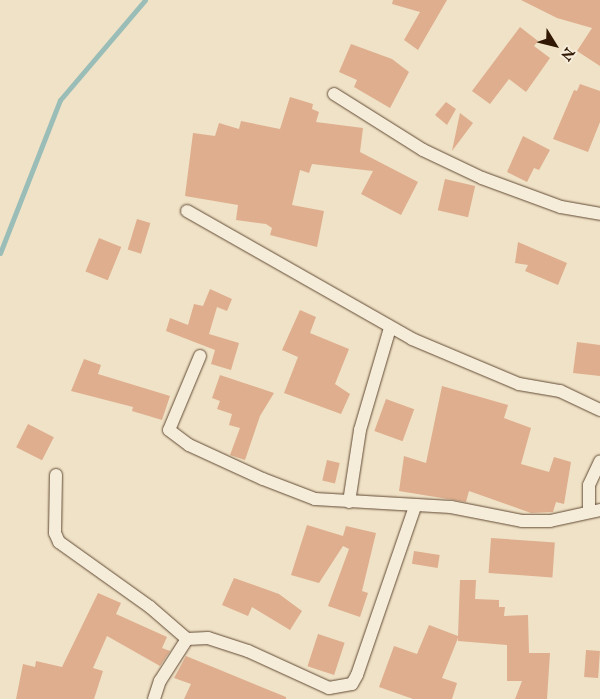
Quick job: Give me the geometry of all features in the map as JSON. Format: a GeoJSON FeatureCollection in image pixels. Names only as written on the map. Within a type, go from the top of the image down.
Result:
{"type":"FeatureCollection","features":[{"type":"Feature","properties":{"kind":"street"},"geometry":{"type":"LineString","coordinates":[[334,94],[423,150],[482,178],[561,207],[600,214]]}},
{"type":"Feature","properties":{"kind":"street"},"geometry":{"type":"LineString","coordinates":[[187,211],[390,328],[519,384],[560,391],[600,410]]}},
{"type":"Feature","properties":{"kind":"street"},"geometry":{"type":"LineString","coordinates":[[349,502],[360,430],[390,328]]}},
{"type":"Feature","properties":{"kind":"street"},"geometry":{"type":"LineString","coordinates":[[200,356],[169,430],[189,445],[263,479],[315,499],[415,507],[451,507],[522,521],[550,521],[594,511],[590,485],[600,461]]}},
{"type":"Feature","properties":{"kind":"street"},"geometry":{"type":"LineString","coordinates":[[56,475],[55,533],[59,542],[150,606],[187,639],[208,638],[248,651],[329,688],[352,684],[415,507]]}},
{"type":"Feature","properties":{"kind":"street"},"geometry":{"type":"LineString","coordinates":[[154,699],[160,681],[187,639]]}},
{"type":"Feature","properties":{"kind":"building"},"geometry":{"type":"Polygon","coordinates":[[[393,0],[447,0],[418,50],[404,40],[420,12],[392,4],[393,0]]]}},
{"type":"Feature","properties":{"kind":"building"},"geometry":{"type":"Polygon","coordinates":[[[521,0],[600,0],[600,66],[577,51],[592,28],[557,18],[521,0]]]}},
{"type":"Feature","properties":{"kind":"building"},"geometry":{"type":"Polygon","coordinates":[[[520,27],[538,41],[534,46],[550,58],[526,92],[509,79],[490,104],[472,91],[520,27]]]}},
{"type":"Feature","properties":{"kind":"building"},"geometry":{"type":"Polygon","coordinates":[[[351,44],[392,59],[409,72],[390,108],[354,87],[357,80],[339,72],[351,44]]]}},
{"type":"Feature","properties":{"kind":"building"},"geometry":{"type":"Polygon","coordinates":[[[580,84],[600,91],[600,122],[588,152],[553,139],[574,90],[577,91],[580,84]]]}},
{"type":"Feature","properties":{"kind":"building"},"geometry":{"type":"Polygon","coordinates":[[[290,97],[313,104],[312,109],[319,112],[316,122],[363,128],[360,152],[418,182],[401,215],[361,194],[373,171],[312,164],[309,173],[300,170],[292,205],[324,211],[317,247],[270,235],[272,228],[266,224],[236,220],[238,205],[185,196],[193,133],[215,136],[219,123],[239,129],[241,121],[280,129],[290,97]]]}},
{"type":"Feature","properties":{"kind":"building"},"geometry":{"type":"Polygon","coordinates":[[[446,102],[456,109],[447,125],[435,115],[446,102]]]}},
{"type":"Feature","properties":{"kind":"building"},"geometry":{"type":"Polygon","coordinates":[[[460,113],[473,123],[452,151],[460,113]]]}},
{"type":"Feature","properties":{"kind":"building"},"geometry":{"type":"Polygon","coordinates":[[[523,136],[550,150],[539,170],[534,168],[527,182],[507,172],[523,136]]]}},
{"type":"Feature","properties":{"kind":"building"},"geometry":{"type":"Polygon","coordinates":[[[445,179],[475,186],[468,217],[438,210],[445,179]]]}},
{"type":"Feature","properties":{"kind":"building"},"geometry":{"type":"Polygon","coordinates":[[[137,219],[150,223],[141,254],[128,250],[137,219]]]}},
{"type":"Feature","properties":{"kind":"building"},"geometry":{"type":"Polygon","coordinates":[[[99,238],[121,247],[108,280],[86,271],[99,238]]]}},
{"type":"Feature","properties":{"kind":"building"},"geometry":{"type":"Polygon","coordinates":[[[518,242],[567,263],[558,285],[525,271],[528,265],[515,263],[518,242]]]}},
{"type":"Feature","properties":{"kind":"building"},"geometry":{"type":"Polygon","coordinates":[[[210,289],[232,299],[227,311],[217,307],[209,334],[239,343],[231,370],[211,364],[215,350],[166,331],[170,318],[188,325],[194,304],[203,306],[210,289]]]}},
{"type":"Feature","properties":{"kind":"building"},"geometry":{"type":"Polygon","coordinates":[[[300,310],[316,317],[310,333],[349,349],[335,384],[350,394],[341,414],[284,393],[298,357],[282,350],[300,310]]]}},
{"type":"Feature","properties":{"kind":"building"},"geometry":{"type":"Polygon","coordinates":[[[577,342],[600,345],[600,376],[573,373],[577,342]]]}},
{"type":"Feature","properties":{"kind":"building"},"geometry":{"type":"Polygon","coordinates":[[[84,359],[101,365],[98,374],[170,396],[162,420],[132,411],[133,407],[71,391],[84,359]]]}},
{"type":"Feature","properties":{"kind":"building"},"geometry":{"type":"Polygon","coordinates":[[[220,375],[274,393],[260,416],[245,460],[230,455],[240,428],[229,425],[232,414],[217,409],[220,401],[212,398],[220,375]]]}},
{"type":"Feature","properties":{"kind":"building"},"geometry":{"type":"Polygon","coordinates":[[[442,386],[508,405],[504,418],[531,428],[521,464],[549,472],[554,457],[571,462],[564,504],[556,502],[553,512],[531,513],[469,491],[466,502],[399,491],[404,456],[426,463],[442,386]]]}},
{"type":"Feature","properties":{"kind":"building"},"geometry":{"type":"Polygon","coordinates":[[[386,399],[414,409],[403,441],[374,431],[386,399]]]}},
{"type":"Feature","properties":{"kind":"building"},"geometry":{"type":"Polygon","coordinates":[[[28,424],[54,437],[42,460],[16,447],[28,424]]]}},
{"type":"Feature","properties":{"kind":"building"},"geometry":{"type":"Polygon","coordinates":[[[327,460],[340,463],[335,483],[322,480],[327,460]]]}},
{"type":"Feature","properties":{"kind":"building"},"geometry":{"type":"Polygon","coordinates":[[[307,525],[343,536],[346,526],[376,533],[362,591],[368,593],[360,617],[328,606],[349,549],[343,546],[319,583],[291,575],[307,525]]]}},
{"type":"Feature","properties":{"kind":"building"},"geometry":{"type":"Polygon","coordinates":[[[491,538],[555,542],[552,577],[489,573],[491,538]]]}},
{"type":"Feature","properties":{"kind":"building"},"geometry":{"type":"Polygon","coordinates":[[[414,551],[440,555],[438,568],[412,564],[414,551]]]}},
{"type":"Feature","properties":{"kind":"building"},"geometry":{"type":"Polygon","coordinates":[[[234,578],[279,594],[302,611],[290,630],[252,607],[248,616],[222,605],[234,578]]]}},
{"type":"Feature","properties":{"kind":"building"},"geometry":{"type":"Polygon","coordinates":[[[460,580],[476,580],[475,599],[499,600],[499,607],[505,607],[504,616],[528,615],[529,653],[550,653],[547,699],[515,699],[522,681],[507,681],[507,645],[458,641],[458,638],[442,678],[457,683],[452,699],[413,699],[379,687],[394,646],[417,654],[429,625],[458,636],[460,580]]]}},
{"type":"Feature","properties":{"kind":"building"},"geometry":{"type":"Polygon","coordinates":[[[98,593],[121,603],[116,614],[167,637],[162,648],[170,651],[160,666],[107,636],[93,668],[103,671],[94,699],[16,699],[23,664],[35,667],[36,661],[62,667],[98,593]]]}},
{"type":"Feature","properties":{"kind":"building"},"geometry":{"type":"Polygon","coordinates":[[[318,634],[345,643],[334,675],[307,666],[318,634]]]}},
{"type":"Feature","properties":{"kind":"building"},"geometry":{"type":"Polygon","coordinates":[[[586,650],[600,651],[598,678],[584,677],[586,650]]]}},
{"type":"Feature","properties":{"kind":"building"},"geometry":{"type":"Polygon","coordinates":[[[186,656],[286,697],[286,699],[184,699],[191,684],[174,678],[186,656]]]}},
{"type":"Feature","properties":{"kind":"waterway"},"geometry":{"type":"LineString","coordinates":[[0,253],[60,100],[145,0]]}}]}
